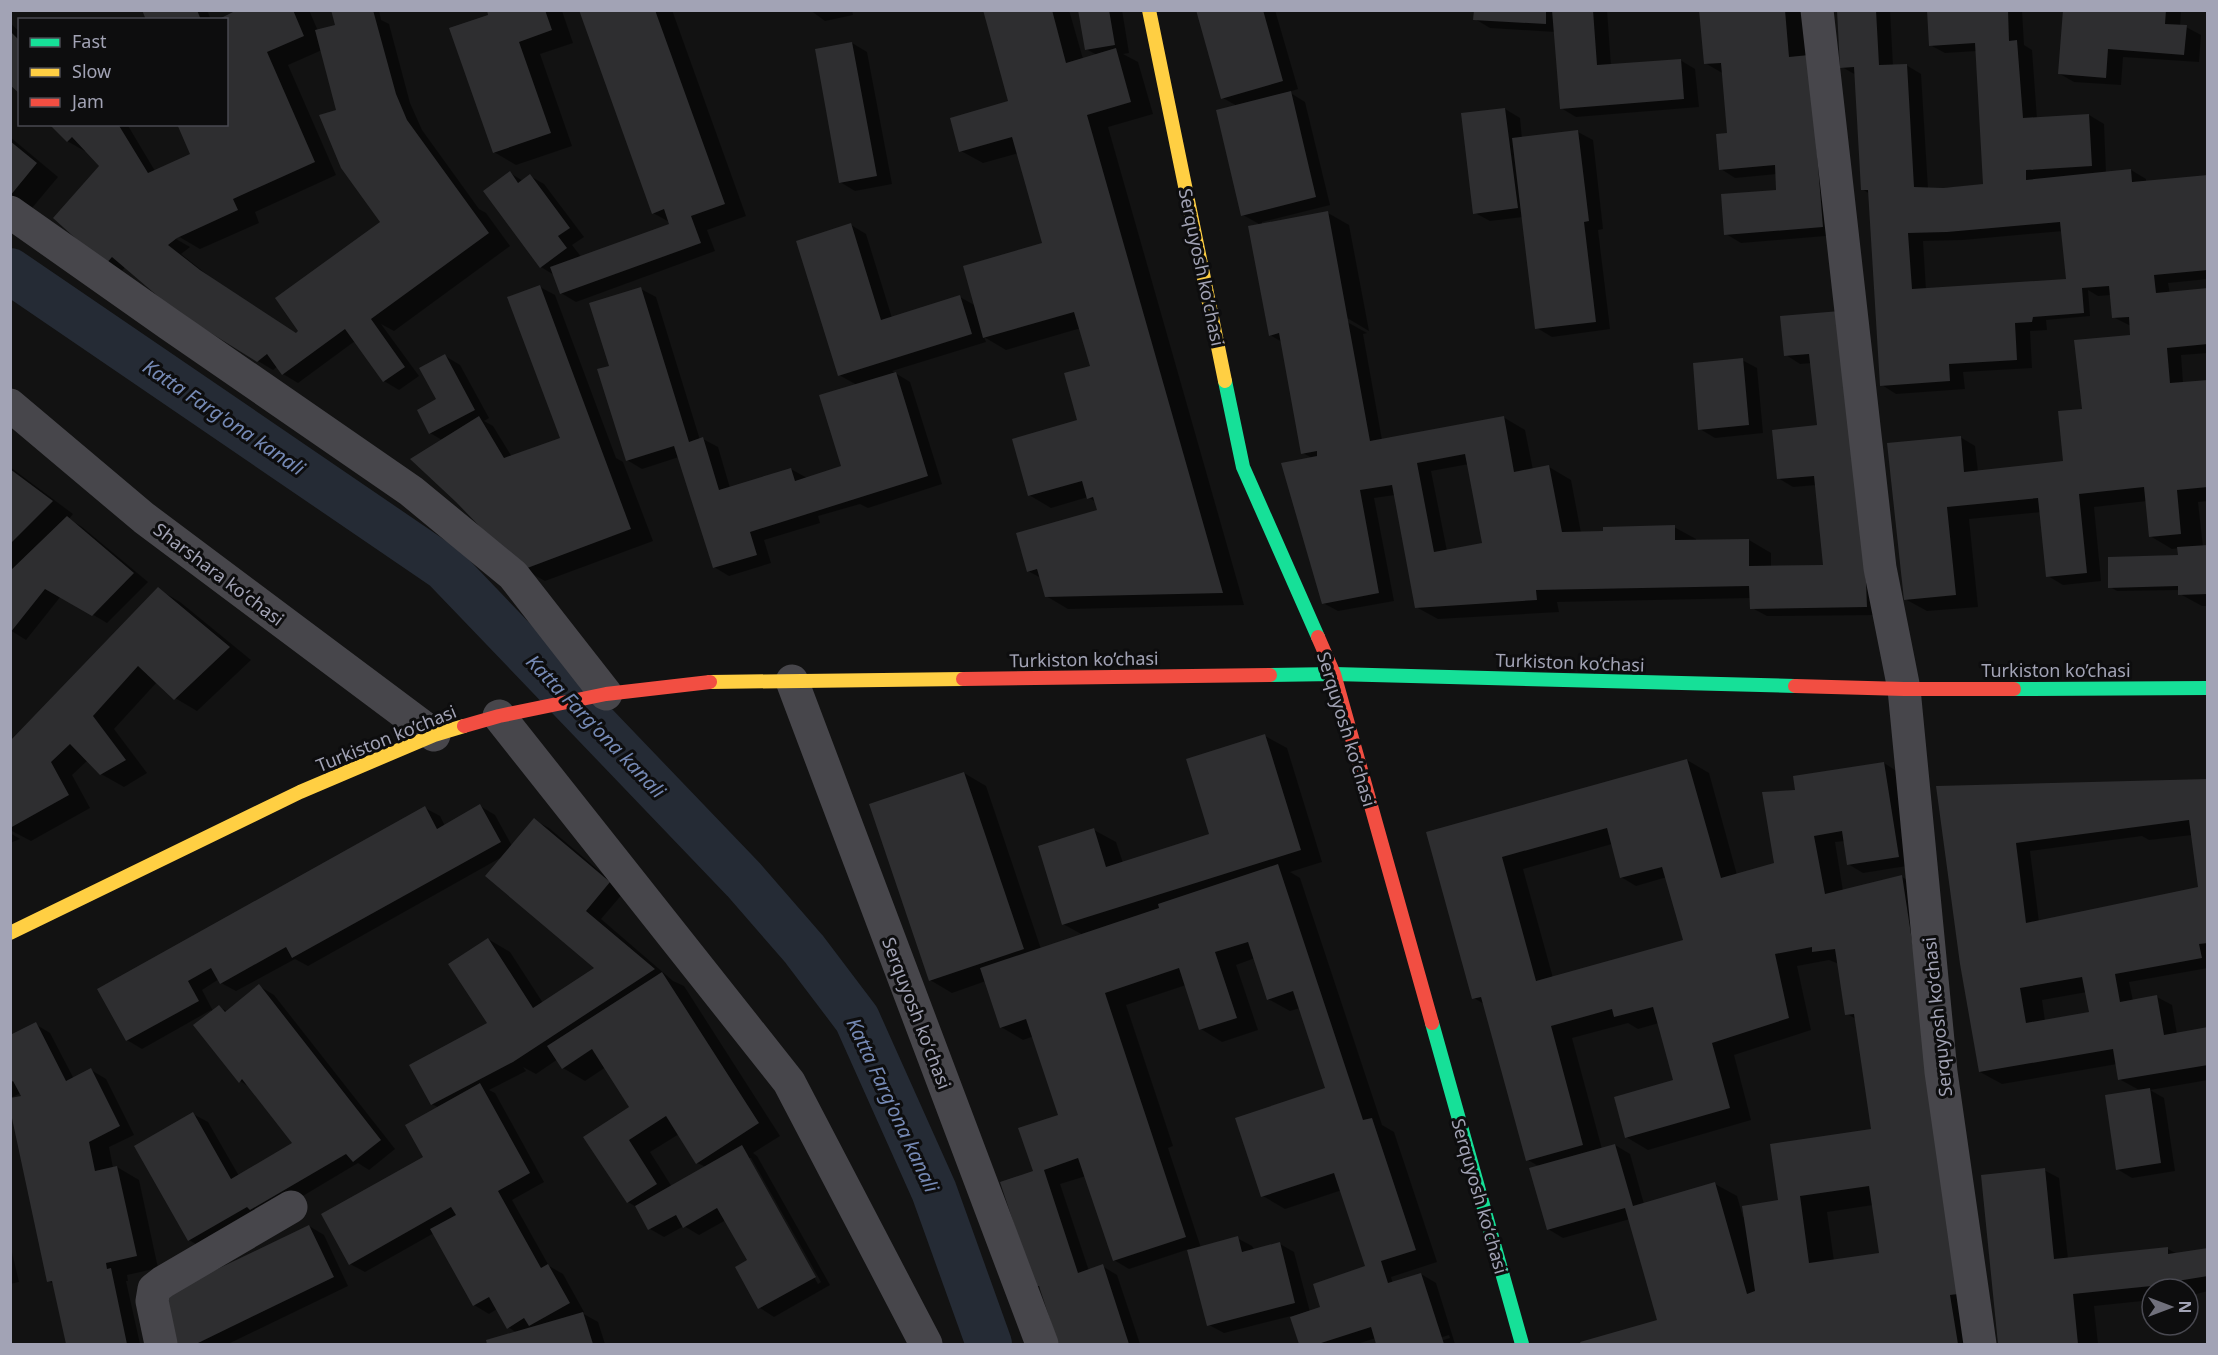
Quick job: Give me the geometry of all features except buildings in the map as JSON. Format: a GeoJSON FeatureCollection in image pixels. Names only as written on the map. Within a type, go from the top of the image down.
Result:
{"type":"FeatureCollection","features":[{"type":"Feature","properties":{"kind":"main road","name":"Serquyosh koʻchasi"},"geometry":{"type":"LineString","coordinates":[[1149,10],[1243,466],[1334,674],[1522,1344]]}},
{"type":"Feature","properties":{"kind":"main road","name":"Turkiston ko’chasi"},"geometry":{"type":"LineString","coordinates":[[10,933],[300,792],[434,735],[498,716],[606,694],[697,682],[1334,674],[1905,689],[2208,688]]}},
{"type":"Feature","properties":{"kind":"street","name":"Serquyosh koʻchasi"},"geometry":{"type":"LineString","coordinates":[[1817,10],[1880,568],[1905,689],[1941,1072],[1980,1344]]}},
{"type":"Feature","properties":{"kind":"street"},"geometry":{"type":"LineString","coordinates":[[10,212],[411,491],[513,575],[606,694]]}},
{"type":"Feature","properties":{"kind":"street","name":"Sharshara koʻchasi"},"geometry":{"type":"LineString","coordinates":[[10,405],[144,518],[434,735]]}},
{"type":"Feature","properties":{"kind":"street","name":"Serquyosh koʻchasi"},"geometry":{"type":"LineString","coordinates":[[792,681],[1042,1344]]}},
{"type":"Feature","properties":{"kind":"street"},"geometry":{"type":"LineString","coordinates":[[498,716],[789,1082],[926,1344]]}},
{"type":"Feature","properties":{"kind":"street"},"geometry":{"type":"LineString","coordinates":[[161,1344],[152,1301],[154,1289],[291,1207]]}},
{"type":"Feature","properties":{"kind":"waterway","name":"Katta Farg'ona kanali"},"geometry":{"type":"LineString","coordinates":[[10,271],[445,568],[744,880],[804,949],[857,1019],[934,1191],[989,1344]]}},
{"type":"Feature","properties":{"kind":"traffic: fast"},"geometry":{"type":"LineString","coordinates":[[1225,381],[1243,467],[1318,637]]}},
{"type":"Feature","properties":{"kind":"traffic: fast"},"geometry":{"type":"LineString","coordinates":[[1270,675],[1334,674],[1795,686]]}},
{"type":"Feature","properties":{"kind":"traffic: fast"},"geometry":{"type":"LineString","coordinates":[[2014,689],[2208,688]]}},
{"type":"Feature","properties":{"kind":"traffic: fast"},"geometry":{"type":"LineString","coordinates":[[1432,1023],[1522,1344]]}},
{"type":"Feature","properties":{"kind":"traffic: slow"},"geometry":{"type":"LineString","coordinates":[[1149,10],[1225,381]]}},
{"type":"Feature","properties":{"kind":"traffic: slow"},"geometry":{"type":"LineString","coordinates":[[710,682],[963,679]]}},
{"type":"Feature","properties":{"kind":"traffic: slow"},"geometry":{"type":"LineString","coordinates":[[10,933],[300,792],[434,735],[464,726]]}},
{"type":"Feature","properties":{"kind":"traffic: jam"},"geometry":{"type":"LineString","coordinates":[[1318,637],[1334,674],[1432,1023]]}},
{"type":"Feature","properties":{"kind":"traffic: jam"},"geometry":{"type":"LineString","coordinates":[[963,679],[1270,675]]}},
{"type":"Feature","properties":{"kind":"traffic: jam"},"geometry":{"type":"LineString","coordinates":[[464,726],[499,716],[606,694],[710,682]]}},
{"type":"Feature","properties":{"kind":"traffic: jam"},"geometry":{"type":"LineString","coordinates":[[1795,686],[2014,689]]}}]}
